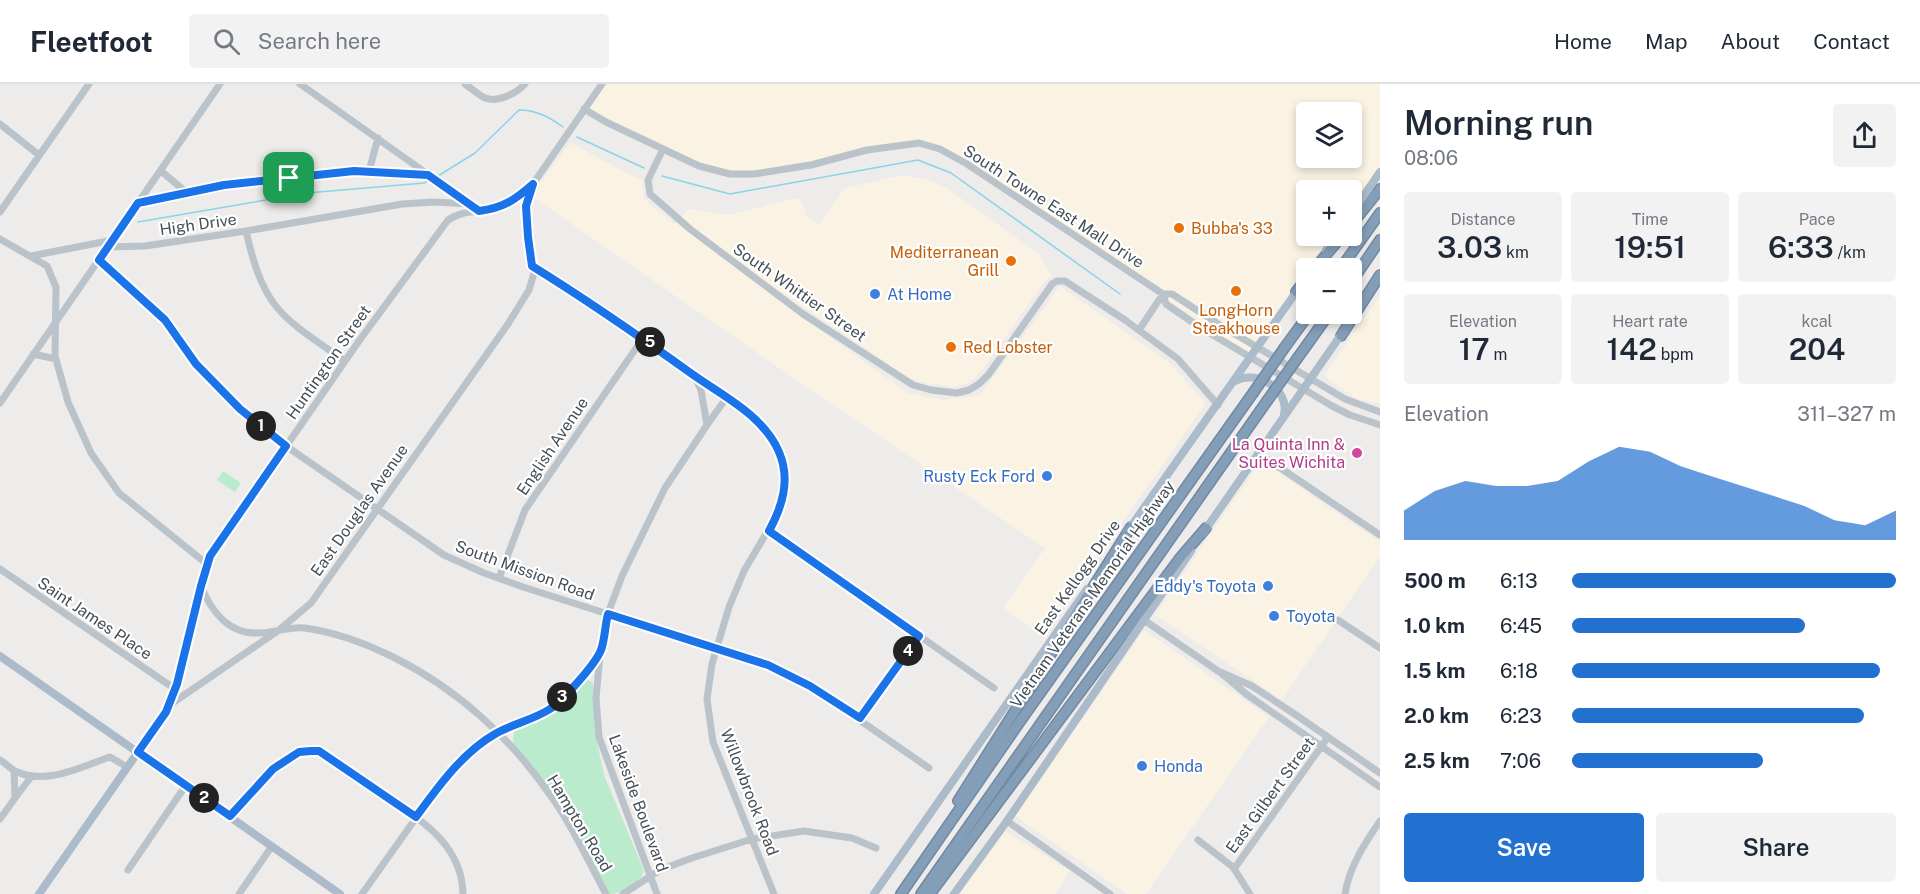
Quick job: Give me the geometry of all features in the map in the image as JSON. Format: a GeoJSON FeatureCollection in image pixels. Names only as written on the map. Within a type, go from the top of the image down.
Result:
{"type":"FeatureCollection","features":[{"type":"Feature","properties":{"kind":"highway"},"geometry":{"type":"LineString","coordinates":[[1362,212],[1380,189]]}},
{"type":"Feature","properties":{"kind":"highway"},"geometry":{"type":"LineString","coordinates":[[1348,258],[1380,213]]}},
{"type":"Feature","properties":{"kind":"highway"},"geometry":{"type":"LineString","coordinates":[[1362,266],[1380,240]]}},
{"type":"Feature","properties":{"kind":"highway"},"geometry":{"type":"LineString","coordinates":[[1323,258],[1333,246]]}},
{"type":"Feature","properties":{"kind":"highway"},"geometry":{"type":"LineString","coordinates":[[1341,336],[1380,275]]}},
{"type":"Feature","properties":{"kind":"highway","name":"Vietnam Veterans Memorial Highway"},"geometry":{"type":"LineString","coordinates":[[901,894],[1021,720],[1302,324]]}},
{"type":"Feature","properties":{"kind":"highway","name":"Vietnam Veterans Memorial Highway"},"geometry":{"type":"LineString","coordinates":[[921,894],[1322,324]]}},
{"type":"Feature","properties":{"kind":"highway"},"geometry":{"type":"LineString","coordinates":[[901,894],[1131,527]]}},
{"type":"Feature","properties":{"kind":"highway"},"geometry":{"type":"LineString","coordinates":[[930,894],[1180,558],[1206,528]]}},
{"type":"Feature","properties":{"kind":"main road"},"geometry":{"type":"LineString","coordinates":[[1362,198],[1380,172]]}},
{"type":"Feature","properties":{"kind":"main road"},"geometry":{"type":"LineString","coordinates":[[954,894],[1007,821],[1283,417],[1380,282]]}},
{"type":"Feature","properties":{"kind":"main road","name":"East Kellogg Drive"},"geometry":{"type":"LineString","coordinates":[[874,894],[1296,292]]}},
{"type":"Feature","properties":{"kind":"main road"},"geometry":{"type":"LineString","coordinates":[[1233,382],[1250,376],[1258,378],[1279,391],[1284,397],[1286,406],[1283,417]]}},
{"type":"Feature","properties":{"kind":"main road"},"geometry":{"type":"LineString","coordinates":[[0,656],[340,894]]}},
{"type":"Feature","properties":{"kind":"main road","name":"East Douglas Avenue"},"geometry":{"type":"LineString","coordinates":[[39,894],[138,752]]}},
{"type":"Feature","properties":{"kind":"street"},"geometry":{"type":"LineString","coordinates":[[0,212],[89,84]]}},
{"type":"Feature","properties":{"kind":"street"},"geometry":{"type":"LineString","coordinates":[[0,403],[220,84]]}},
{"type":"Feature","properties":{"kind":"street"},"geometry":{"type":"LineString","coordinates":[[300,84],[479,211]]}},
{"type":"Feature","properties":{"kind":"street"},"geometry":{"type":"LineString","coordinates":[[465,84],[487,99],[508,96],[525,84]]}},
{"type":"Feature","properties":{"kind":"street","name":"East Douglas Avenue"},"geometry":{"type":"LineString","coordinates":[[138,752],[174,702],[279,630],[311,603],[508,324],[529,290],[534,273],[526,206],[533,184],[602,84]]}},
{"type":"Feature","properties":{"kind":"street","name":"South Towne East Mall Drive"},"geometry":{"type":"LineString","coordinates":[[584,110],[699,166],[730,174],[754,174],[811,165],[867,150],[919,143],[940,149],[967,164],[1163,294],[1172,294],[1345,399],[1380,412]]}},
{"type":"Feature","properties":{"kind":"street"},"geometry":{"type":"LineString","coordinates":[[0,124],[39,155]]}},
{"type":"Feature","properties":{"kind":"street"},"geometry":{"type":"LineString","coordinates":[[369,171],[378,138]]}},
{"type":"Feature","properties":{"kind":"street","name":"South Whittier Street"},"geometry":{"type":"LineString","coordinates":[[663,149],[648,180],[650,194],[690,230],[803,314],[913,385],[957,393],[974,387],[989,374],[1050,286],[1057,281],[1065,281],[1139,330]]}},
{"type":"Feature","properties":{"kind":"street"},"geometry":{"type":"LineString","coordinates":[[161,171],[186,192]]}},
{"type":"Feature","properties":{"kind":"street"},"geometry":{"type":"LineString","coordinates":[[138,203],[224,185],[354,171],[428,175]]}},
{"type":"Feature","properties":{"kind":"street","name":"Huntington Street"},"geometry":{"type":"LineString","coordinates":[[166,712],[175,688],[210,556],[345,361],[443,225],[459,213],[489,210],[513,202],[533,184]]}},
{"type":"Feature","properties":{"kind":"street","name":"High Drive"},"geometry":{"type":"LineString","coordinates":[[108,247],[145,246],[402,204],[434,202],[471,204]]}},
{"type":"Feature","properties":{"kind":"street"},"geometry":{"type":"LineString","coordinates":[[246,231],[259,276],[276,305],[303,330],[345,361]]}},
{"type":"Feature","properties":{"kind":"street"},"geometry":{"type":"LineString","coordinates":[[0,239],[47,266],[56,287],[56,358],[68,402],[91,453],[119,493],[208,565]]}},
{"type":"Feature","properties":{"kind":"street"},"geometry":{"type":"LineString","coordinates":[[31,256],[113,240]]}},
{"type":"Feature","properties":{"kind":"street","name":"South Mission Road"},"geometry":{"type":"LineString","coordinates":[[99,260],[165,320],[196,364],[240,409],[286,446],[444,555],[499,578],[768,665],[810,686],[860,718],[929,768]]}},
{"type":"Feature","properties":{"kind":"street","name":"Willowbrook Road"},"geometry":{"type":"LineString","coordinates":[[532,266],[596,305],[727,397],[765,429],[780,454],[784,489],[780,510],[744,571],[729,607],[717,648],[707,699],[712,742],[774,894]]}},
{"type":"Feature","properties":{"kind":"street"},"geometry":{"type":"LineString","coordinates":[[1163,294],[1139,330],[1178,359],[1218,405]]}},
{"type":"Feature","properties":{"kind":"street","name":"South Towne East Mall Drive"},"geometry":{"type":"LineString","coordinates":[[1163,294],[1166,304],[1198,326],[1350,415],[1380,425]]}},
{"type":"Feature","properties":{"kind":"street","name":"English Avenue"},"geometry":{"type":"LineString","coordinates":[[499,578],[525,510],[643,338]]}},
{"type":"Feature","properties":{"kind":"street"},"geometry":{"type":"LineString","coordinates":[[33,354],[56,358]]}},
{"type":"Feature","properties":{"kind":"street"},"geometry":{"type":"LineString","coordinates":[[691,373],[701,390],[707,425]]}},
{"type":"Feature","properties":{"kind":"street","name":"Lakeside Boulevard"},"geometry":{"type":"LineString","coordinates":[[657,894],[599,737],[596,698],[601,649],[608,614],[622,576],[665,488],[727,397]]}},
{"type":"Feature","properties":{"kind":"street"},"geometry":{"type":"LineString","coordinates":[[1258,453],[1380,535]]}},
{"type":"Feature","properties":{"kind":"street"},"geometry":{"type":"LineString","coordinates":[[769,531],[994,688]]}},
{"type":"Feature","properties":{"kind":"street","name":"Saint James Place"},"geometry":{"type":"LineString","coordinates":[[0,569],[175,688]]}},
{"type":"Feature","properties":{"kind":"street","name":"Hampton Road"},"geometry":{"type":"LineString","coordinates":[[201,586],[207,602],[218,617],[235,629],[249,633],[261,633],[302,627],[348,638],[394,658],[446,689],[499,732],[524,760],[552,797],[606,894]]}},
{"type":"Feature","properties":{"kind":"street"},"geometry":{"type":"LineString","coordinates":[[1144,620],[1218,670],[1252,686],[1380,773]]}},
{"type":"Feature","properties":{"kind":"street"},"geometry":{"type":"LineString","coordinates":[[1338,620],[1380,648]]}},
{"type":"Feature","properties":{"kind":"street"},"geometry":{"type":"LineString","coordinates":[[860,718],[919,636]]}},
{"type":"Feature","properties":{"kind":"street"},"geometry":{"type":"LineString","coordinates":[[362,894],[440,784],[469,754],[499,732],[551,708],[592,665],[601,649]]}},
{"type":"Feature","properties":{"kind":"street"},"geometry":{"type":"LineString","coordinates":[[1218,670],[1246,694],[1380,787]]}},
{"type":"Feature","properties":{"kind":"street"},"geometry":{"type":"LineString","coordinates":[[1246,694],[1252,686]]}},
{"type":"Feature","properties":{"kind":"street","name":"East Gilbert Street"},"geometry":{"type":"LineString","coordinates":[[1234,868],[1328,737]]}},
{"type":"Feature","properties":{"kind":"street"},"geometry":{"type":"LineString","coordinates":[[230,816],[273,769],[299,752],[319,751],[428,826],[448,847],[460,872],[463,894]]}},
{"type":"Feature","properties":{"kind":"street"},"geometry":{"type":"LineString","coordinates":[[0,760],[14,771],[31,777],[48,778],[110,757],[127,767]]}},
{"type":"Feature","properties":{"kind":"street"},"geometry":{"type":"LineString","coordinates":[[14,771],[15,798]]}},
{"type":"Feature","properties":{"kind":"street"},"geometry":{"type":"LineString","coordinates":[[0,819],[31,777]]}},
{"type":"Feature","properties":{"kind":"street"},"geometry":{"type":"LineString","coordinates":[[128,870],[186,785]]}},
{"type":"Feature","properties":{"kind":"street"},"geometry":{"type":"LineString","coordinates":[[1007,821],[1108,893]]}},
{"type":"Feature","properties":{"kind":"street"},"geometry":{"type":"LineString","coordinates":[[1345,894],[1346,884],[1361,848],[1380,821]]}},
{"type":"Feature","properties":{"kind":"street"},"geometry":{"type":"LineString","coordinates":[[623,894],[660,870],[752,839],[804,831],[852,838],[876,848]]}},
{"type":"Feature","properties":{"kind":"street"},"geometry":{"type":"LineString","coordinates":[[1198,840],[1234,868],[1251,894]]}},
{"type":"Feature","properties":{"kind":"street"},"geometry":{"type":"LineString","coordinates":[[239,894],[272,846]]}},
{"type":"Feature","properties":{"kind":"shaded area"},"geometry":{"type":"Polygon","coordinates":[[[602,84],[1380,84],[1380,172],[1362,198],[1362,180],[1296,180],[1296,246],[1329,246],[1320,258],[1296,258],[1296,291],[1251,356],[967,164],[919,143],[730,174],[663,149],[584,109],[602,84]]]}},
{"type":"Feature","properties":{"kind":"shaded area"},"geometry":{"type":"Polygon","coordinates":[[[570,143],[642,181],[644,197],[648,203],[675,224],[689,209],[729,215],[798,198],[802,202],[807,218],[819,224],[845,188],[906,176],[929,180],[945,187],[1039,254],[1051,276],[1045,281],[982,370],[973,380],[953,387],[921,382],[908,377],[775,288],[771,295],[908,393],[943,400],[980,395],[1060,286],[1171,364],[1206,403],[1043,636],[1003,608],[1045,548],[805,386],[533,197],[536,189],[570,143]]]}},
{"type":"Feature","properties":{"kind":"shaded area"},"geometry":{"type":"Polygon","coordinates":[[[1380,296],[1380,404],[1357,399],[1324,376],[1380,296]]]}},
{"type":"Feature","properties":{"kind":"shaded area","name":"Eddy's Toyota"},"geometry":{"type":"Polygon","coordinates":[[[1261,461],[1380,542],[1380,556],[1282,700],[1155,615],[1261,461]]]}},
{"type":"Feature","properties":{"kind":"shaded area","name":"Honda"},"geometry":{"type":"Polygon","coordinates":[[[1144,630],[1269,717],[1146,894],[1127,894],[1015,816],[1144,630]]]}},
{"type":"Feature","properties":{"kind":"shaded area"},"geometry":{"type":"Polygon","coordinates":[[[1005,831],[1070,871],[1055,894],[960,894],[1005,831]]]}},
{"type":"Feature","properties":{"kind":"green space"},"geometry":{"type":"Polygon","coordinates":[[[223,471],[241,483],[235,492],[217,480],[223,471]]]}},
{"type":"Feature","properties":{"kind":"green space"},"geometry":{"type":"Polygon","coordinates":[[[584,679],[593,683],[596,737],[604,775],[644,871],[635,883],[625,890],[610,894],[554,797],[513,744],[514,730],[543,717],[556,708],[584,679]]]}},
{"type":"Feature","properties":{"kind":"waterway"},"geometry":{"type":"LineString","coordinates":[[438,176],[475,153],[519,110],[532,111],[563,127]]}},
{"type":"Feature","properties":{"kind":"waterway"},"geometry":{"type":"LineString","coordinates":[[577,137],[644,168]]}},
{"type":"Feature","properties":{"kind":"waterway"},"geometry":{"type":"LineString","coordinates":[[662,176],[730,194],[918,160],[951,173],[1120,294]]}},
{"type":"Feature","properties":{"kind":"waterway"},"geometry":{"type":"LineString","coordinates":[[138,222],[307,193],[424,183],[430,180]]}},
{"type":"Feature","properties":{"kind":"place","name":"Bubba's 33"},"geometry":{"type":"Point","coordinates":[1179,228]}},
{"type":"Feature","properties":{"kind":"place","name":"Mediterranean Grill"},"geometry":{"type":"Point","coordinates":[1011,261]}},
{"type":"Feature","properties":{"kind":"place","name":"LongHorn Steakhouse"},"geometry":{"type":"Point","coordinates":[1236,291]}},
{"type":"Feature","properties":{"kind":"place","name":"At Home"},"geometry":{"type":"Point","coordinates":[875,294]}},
{"type":"Feature","properties":{"kind":"place","name":"Red Lobster"},"geometry":{"type":"Point","coordinates":[951,347]}},
{"type":"Feature","properties":{"kind":"place","name":"La Quinta Inn & Suites Wichita"},"geometry":{"type":"Point","coordinates":[1357,453]}},
{"type":"Feature","properties":{"kind":"place","name":"Rusty Eck Ford"},"geometry":{"type":"Point","coordinates":[1047,476]}},
{"type":"Feature","properties":{"kind":"place","name":"Eddy's Toyota"},"geometry":{"type":"Point","coordinates":[1268,586]}},
{"type":"Feature","properties":{"kind":"place","name":"Toyota"},"geometry":{"type":"Point","coordinates":[1274,616]}},
{"type":"Feature","properties":{"kind":"place","name":"Honda"},"geometry":{"type":"Point","coordinates":[1142,766]}},
{"type":"Feature","properties":{"kind":"route"},"geometry":{"type":"LineString","coordinates":[[354,171],[418,173],[428,175],[479,211],[513,202],[533,184],[526,206],[532,266],[596,305],[733,401],[765,429],[780,454],[784,479],[780,510],[769,531],[919,636],[860,718],[810,686],[768,665],[608,614],[601,649],[592,665],[575,683],[551,708],[496,734],[469,754],[440,784],[416,817],[319,751],[299,752],[273,769],[230,816],[138,752],[166,712],[177,684],[210,556],[286,446],[240,409],[196,364],[165,320],[99,260],[138,203],[224,185],[289,178],[354,171]]}}]}
